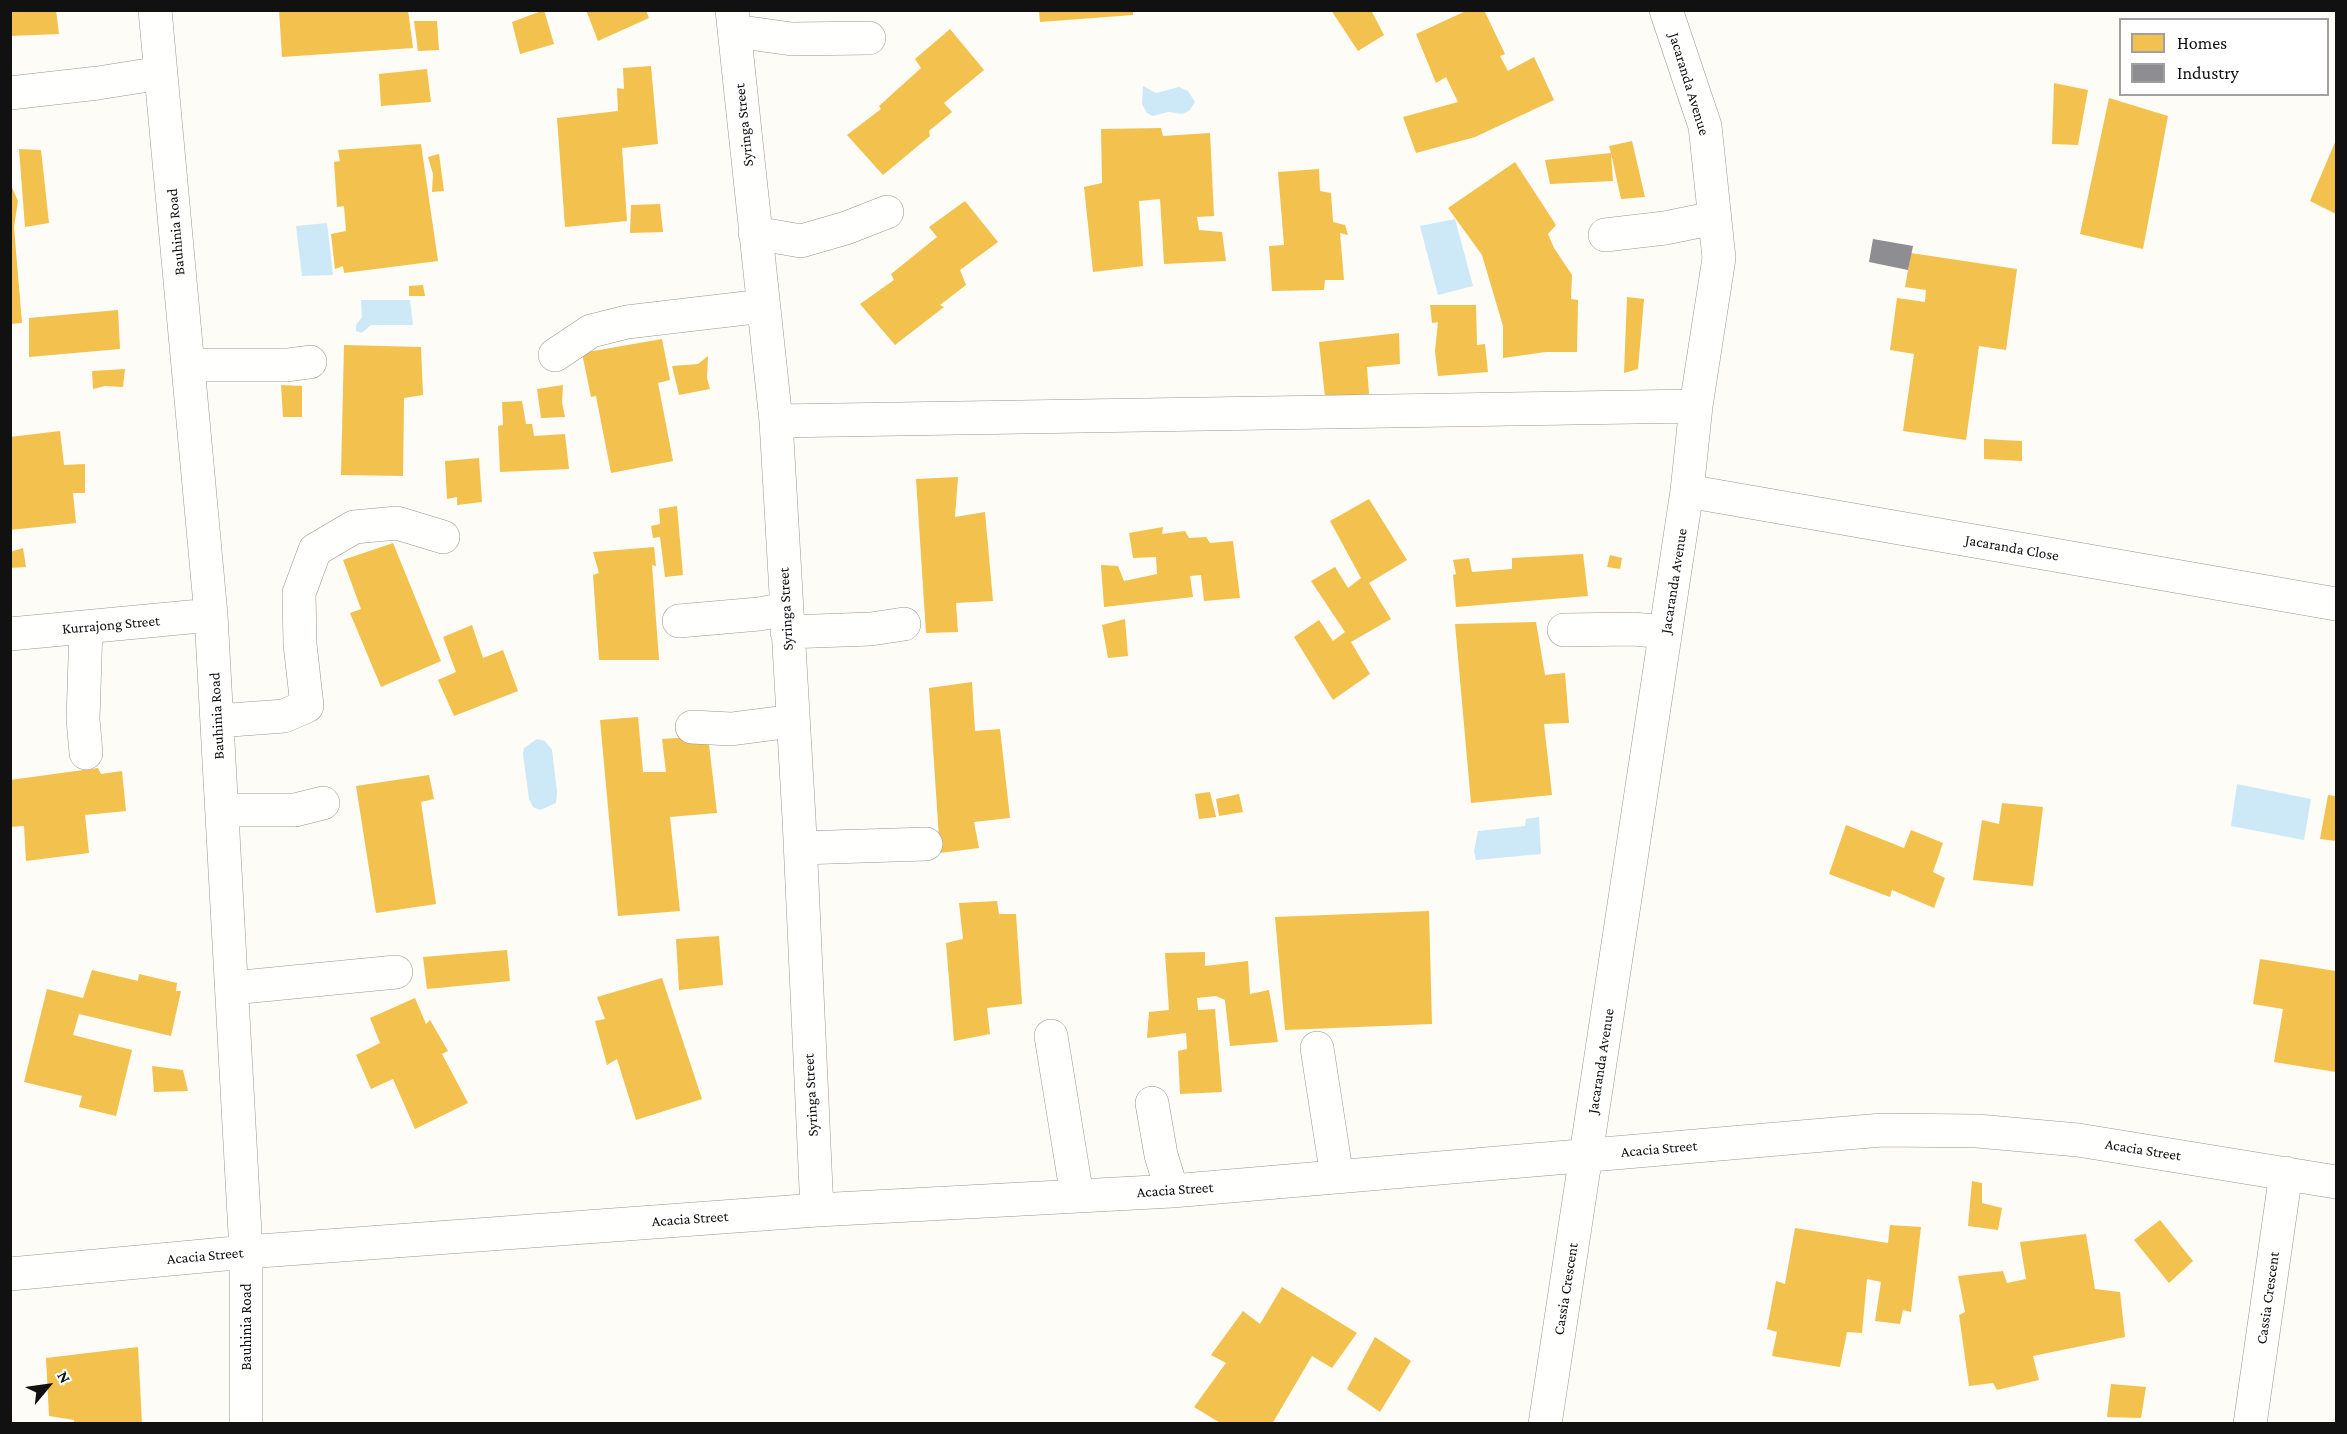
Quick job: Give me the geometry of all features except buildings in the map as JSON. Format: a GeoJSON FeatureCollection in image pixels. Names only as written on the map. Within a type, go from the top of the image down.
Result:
{"type":"FeatureCollection","features":[{"type":"Feature","properties":{"kind":"street","name":"Bauhinia Road"},"geometry":{"type":"LineString","coordinates":[[155,10],[211,615],[246,1252],[246,1424]]}},
{"type":"Feature","properties":{"kind":"street","name":"Jacaranda Avenue"},"geometry":{"type":"LineString","coordinates":[[1587,1155],[1687,491],[1696,406],[1719,258],[1706,126],[1666,10]]}},
{"type":"Feature","properties":{"kind":"street"},"geometry":{"type":"LineString","coordinates":[[733,21],[792,39],[869,38]]}},
{"type":"Feature","properties":{"kind":"street","name":"Syringa Street"},"geometry":{"type":"LineString","coordinates":[[733,21],[776,421],[800,848],[817,1210]]}},
{"type":"Feature","properties":{"kind":"street"},"geometry":{"type":"LineString","coordinates":[[10,93],[161,73]]}},
{"type":"Feature","properties":{"kind":"street"},"geometry":{"type":"LineString","coordinates":[[755,233],[801,241],[846,228],[887,212]]}},
{"type":"Feature","properties":{"kind":"street"},"geometry":{"type":"LineString","coordinates":[[1605,235],[1665,228],[1714,218]]}},
{"type":"Feature","properties":{"kind":"street"},"geometry":{"type":"LineString","coordinates":[[555,355],[591,331],[618,324],[763,306]]}},
{"type":"Feature","properties":{"kind":"street"},"geometry":{"type":"LineString","coordinates":[[188,365],[287,365],[310,362]]}},
{"type":"Feature","properties":{"kind":"street"},"geometry":{"type":"LineString","coordinates":[[776,421],[1696,406]]}},
{"type":"Feature","properties":{"kind":"street","name":"Jacaranda Close"},"geometry":{"type":"LineString","coordinates":[[1687,491],[2337,604]]}},
{"type":"Feature","properties":{"kind":"street"},"geometry":{"type":"LineString","coordinates":[[217,721],[284,716],[307,706],[300,644],[299,593],[315,550],[354,527],[397,523],[443,537]]}},
{"type":"Feature","properties":{"kind":"street"},"geometry":{"type":"LineString","coordinates":[[679,621],[759,614],[787,621],[871,629],[904,624]]}},
{"type":"Feature","properties":{"kind":"street","name":"Kurrajong Street"},"geometry":{"type":"LineString","coordinates":[[10,634],[211,615]]}},
{"type":"Feature","properties":{"kind":"street"},"geometry":{"type":"LineString","coordinates":[[86,627],[83,719],[86,753]]}},
{"type":"Feature","properties":{"kind":"street"},"geometry":{"type":"LineString","coordinates":[[1564,630],[1633,629],[1654,631],[1665,636]]}},
{"type":"Feature","properties":{"kind":"street"},"geometry":{"type":"LineString","coordinates":[[692,726],[731,729],[793,721]]}},
{"type":"Feature","properties":{"kind":"street"},"geometry":{"type":"LineString","coordinates":[[222,810],[295,810],[323,803]]}},
{"type":"Feature","properties":{"kind":"street"},"geometry":{"type":"LineString","coordinates":[[800,848],[926,844]]}},
{"type":"Feature","properties":{"kind":"street"},"geometry":{"type":"LineString","coordinates":[[232,988],[396,972]]}},
{"type":"Feature","properties":{"kind":"street"},"geometry":{"type":"LineString","coordinates":[[1051,1036],[1077,1196]]}},
{"type":"Feature","properties":{"kind":"street"},"geometry":{"type":"LineString","coordinates":[[1317,1047],[1337,1177]]}},
{"type":"Feature","properties":{"kind":"street"},"geometry":{"type":"LineString","coordinates":[[1152,1102],[1161,1155],[1172,1191]]}},
{"type":"Feature","properties":{"kind":"street","name":"Acacia Street"},"geometry":{"type":"LineString","coordinates":[[10,1274],[246,1252],[817,1210],[1172,1191],[1882,1130],[1977,1131],[2078,1140],[2337,1182]]}},
{"type":"Feature","properties":{"kind":"street","name":"Cassia Crescent"},"geometry":{"type":"LineString","coordinates":[[1545,1424],[1587,1155]]}},
{"type":"Feature","properties":{"kind":"street","name":"Cassia Crescent"},"geometry":{"type":"LineString","coordinates":[[2250,1424],[2286,1173]]}},
{"type":"Feature","properties":{"kind":"water"},"geometry":{"type":"Polygon","coordinates":[[[1143,86],[1156,93],[1179,87],[1188,91],[1195,102],[1189,111],[1182,114],[1168,112],[1153,116],[1147,113],[1142,104],[1143,86]]]}},
{"type":"Feature","properties":{"kind":"water"},"geometry":{"type":"Polygon","coordinates":[[[1455,219],[1473,286],[1438,295],[1420,226],[1455,219]]]}},
{"type":"Feature","properties":{"kind":"water"},"geometry":{"type":"Polygon","coordinates":[[[327,223],[333,275],[302,276],[296,226],[327,223]]]}},
{"type":"Feature","properties":{"kind":"water"},"geometry":{"type":"Polygon","coordinates":[[[361,300],[410,300],[413,325],[371,325],[362,333],[356,331],[356,325],[362,317],[361,300]]]}},
{"type":"Feature","properties":{"kind":"water"},"geometry":{"type":"Polygon","coordinates":[[[537,739],[545,741],[552,750],[557,792],[556,803],[540,810],[533,807],[529,799],[523,754],[524,748],[537,739]]]}},
{"type":"Feature","properties":{"kind":"water"},"geometry":{"type":"Polygon","coordinates":[[[2237,784],[2311,799],[2304,840],[2231,826],[2237,784]]]}},
{"type":"Feature","properties":{"kind":"water"},"geometry":{"type":"Polygon","coordinates":[[[1539,817],[1541,854],[1476,860],[1474,851],[1478,831],[1525,826],[1526,819],[1539,817]]]}}]}
